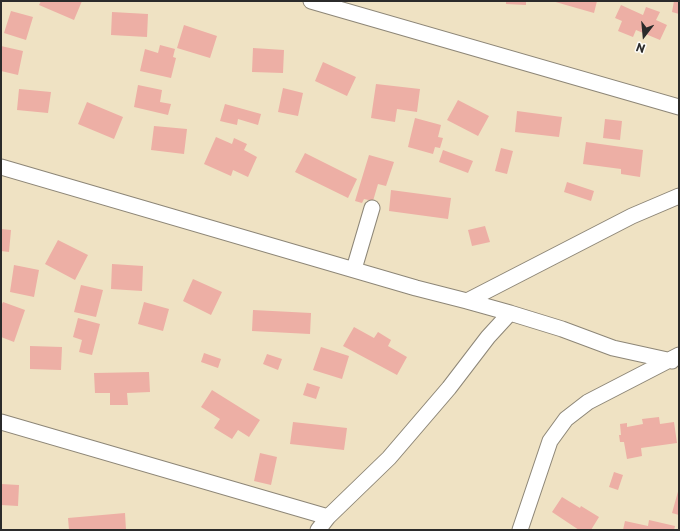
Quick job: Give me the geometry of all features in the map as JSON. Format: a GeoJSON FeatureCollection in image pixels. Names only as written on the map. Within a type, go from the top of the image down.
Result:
{"type":"FeatureCollection","features":[{"type":"Feature","properties":{"kind":"street"},"geometry":{"type":"LineString","coordinates":[[311,1],[679,107]]}},
{"type":"Feature","properties":{"kind":"street"},"geometry":{"type":"LineString","coordinates":[[1,167],[510,313],[562,329],[613,348],[675,359]]}},
{"type":"Feature","properties":{"kind":"street"},"geometry":{"type":"LineString","coordinates":[[467,301],[632,216],[679,196]]}},
{"type":"Feature","properties":{"kind":"street"},"geometry":{"type":"LineString","coordinates":[[354,269],[372,208]]}},
{"type":"Feature","properties":{"kind":"street"},"geometry":{"type":"LineString","coordinates":[[318,530],[328,517],[389,458],[449,388],[488,337],[510,313]]}},
{"type":"Feature","properties":{"kind":"street"},"geometry":{"type":"LineString","coordinates":[[520,530],[550,441],[566,419],[588,402],[675,359]]}},
{"type":"Feature","properties":{"kind":"street"},"geometry":{"type":"LineString","coordinates":[[1,422],[328,517]]}},
{"type":"Feature","properties":{"kind":"building"},"geometry":{"type":"Polygon","coordinates":[[[41,1],[82,1],[74,20],[39,5],[41,1]]]}},
{"type":"Feature","properties":{"kind":"building"},"geometry":{"type":"Polygon","coordinates":[[[506,1],[526,1],[526,5],[506,4],[506,1]]]}},
{"type":"Feature","properties":{"kind":"building"},"geometry":{"type":"Polygon","coordinates":[[[552,1],[597,1],[594,13],[552,1]]]}},
{"type":"Feature","properties":{"kind":"building"},"geometry":{"type":"Polygon","coordinates":[[[674,1],[679,1],[679,14],[672,12],[674,1]]]}},
{"type":"Feature","properties":{"kind":"building"},"geometry":{"type":"Polygon","coordinates":[[[621,5],[643,15],[646,7],[660,12],[656,20],[667,25],[660,40],[636,30],[633,37],[618,31],[622,21],[615,18],[621,5]]]}},
{"type":"Feature","properties":{"kind":"building"},"geometry":{"type":"Polygon","coordinates":[[[11,11],[33,17],[26,40],[4,33],[11,11]]]}},
{"type":"Feature","properties":{"kind":"building"},"geometry":{"type":"Polygon","coordinates":[[[112,12],[148,14],[147,37],[111,35],[112,12]]]}},
{"type":"Feature","properties":{"kind":"building"},"geometry":{"type":"Polygon","coordinates":[[[184,25],[217,36],[210,58],[177,48],[184,25]]]}},
{"type":"Feature","properties":{"kind":"building"},"geometry":{"type":"Polygon","coordinates":[[[160,45],[175,49],[173,57],[176,58],[171,78],[140,71],[145,49],[158,53],[160,45]]]}},
{"type":"Feature","properties":{"kind":"building"},"geometry":{"type":"Polygon","coordinates":[[[1,46],[23,51],[18,75],[1,71],[1,46]]]}},
{"type":"Feature","properties":{"kind":"building"},"geometry":{"type":"Polygon","coordinates":[[[253,48],[284,50],[283,73],[252,72],[253,48]]]}},
{"type":"Feature","properties":{"kind":"building"},"geometry":{"type":"Polygon","coordinates":[[[323,62],[356,77],[347,96],[315,81],[323,62]]]}},
{"type":"Feature","properties":{"kind":"building"},"geometry":{"type":"Polygon","coordinates":[[[376,84],[420,89],[417,112],[397,109],[395,122],[371,118],[376,84]]]}},
{"type":"Feature","properties":{"kind":"building"},"geometry":{"type":"Polygon","coordinates":[[[138,85],[162,90],[160,102],[171,104],[168,115],[134,107],[138,85]]]}},
{"type":"Feature","properties":{"kind":"building"},"geometry":{"type":"Polygon","coordinates":[[[283,88],[303,93],[298,116],[278,112],[283,88]]]}},
{"type":"Feature","properties":{"kind":"building"},"geometry":{"type":"Polygon","coordinates":[[[19,89],[51,92],[48,113],[17,110],[19,89]]]}},
{"type":"Feature","properties":{"kind":"building"},"geometry":{"type":"Polygon","coordinates":[[[458,100],[489,116],[478,136],[447,120],[458,100]]]}},
{"type":"Feature","properties":{"kind":"building"},"geometry":{"type":"Polygon","coordinates":[[[87,102],[123,117],[114,139],[78,124],[87,102]]]}},
{"type":"Feature","properties":{"kind":"building"},"geometry":{"type":"Polygon","coordinates":[[[225,104],[261,114],[258,125],[238,119],[237,125],[220,121],[225,104]]]}},
{"type":"Feature","properties":{"kind":"building"},"geometry":{"type":"Polygon","coordinates":[[[517,111],[562,117],[559,137],[515,132],[517,111]]]}},
{"type":"Feature","properties":{"kind":"building"},"geometry":{"type":"Polygon","coordinates":[[[415,118],[441,125],[438,137],[443,138],[440,148],[435,147],[433,154],[408,147],[415,118]]]}},
{"type":"Feature","properties":{"kind":"building"},"geometry":{"type":"Polygon","coordinates":[[[605,119],[622,121],[620,140],[603,138],[605,119]]]}},
{"type":"Feature","properties":{"kind":"building"},"geometry":{"type":"Polygon","coordinates":[[[154,126],[187,129],[184,154],[151,150],[154,126]]]}},
{"type":"Feature","properties":{"kind":"building"},"geometry":{"type":"Polygon","coordinates":[[[216,137],[232,144],[234,138],[247,144],[244,150],[257,157],[248,177],[233,170],[231,176],[204,164],[216,137]]]}},
{"type":"Feature","properties":{"kind":"building"},"geometry":{"type":"Polygon","coordinates":[[[586,142],[643,150],[640,177],[621,174],[621,169],[583,164],[586,142]]]}},
{"type":"Feature","properties":{"kind":"building"},"geometry":{"type":"Polygon","coordinates":[[[501,148],[513,151],[507,174],[495,171],[501,148]]]}},
{"type":"Feature","properties":{"kind":"building"},"geometry":{"type":"Polygon","coordinates":[[[443,150],[473,161],[468,173],[439,162],[443,150]]]}},
{"type":"Feature","properties":{"kind":"building"},"geometry":{"type":"Polygon","coordinates":[[[305,153],[357,179],[348,198],[295,172],[305,153]]]}},
{"type":"Feature","properties":{"kind":"building"},"geometry":{"type":"Polygon","coordinates":[[[369,155],[394,162],[386,186],[378,184],[373,201],[364,199],[362,203],[355,201],[369,155]]]}},
{"type":"Feature","properties":{"kind":"building"},"geometry":{"type":"Polygon","coordinates":[[[567,182],[594,191],[591,201],[564,192],[567,182]]]}},
{"type":"Feature","properties":{"kind":"building"},"geometry":{"type":"Polygon","coordinates":[[[391,190],[451,198],[448,219],[389,211],[391,190]]]}},
{"type":"Feature","properties":{"kind":"building"},"geometry":{"type":"Polygon","coordinates":[[[485,226],[490,242],[472,246],[468,230],[485,226]]]}},
{"type":"Feature","properties":{"kind":"building"},"geometry":{"type":"Polygon","coordinates":[[[1,229],[11,230],[9,252],[1,251],[1,229]]]}},
{"type":"Feature","properties":{"kind":"building"},"geometry":{"type":"Polygon","coordinates":[[[58,240],[88,255],[75,280],[45,264],[58,240]]]}},
{"type":"Feature","properties":{"kind":"building"},"geometry":{"type":"Polygon","coordinates":[[[112,264],[143,266],[142,291],[111,289],[112,264]]]}},
{"type":"Feature","properties":{"kind":"building"},"geometry":{"type":"Polygon","coordinates":[[[14,265],[39,270],[34,297],[10,292],[14,265]]]}},
{"type":"Feature","properties":{"kind":"building"},"geometry":{"type":"Polygon","coordinates":[[[193,279],[222,292],[211,315],[183,301],[193,279]]]}},
{"type":"Feature","properties":{"kind":"building"},"geometry":{"type":"Polygon","coordinates":[[[81,285],[103,290],[96,317],[74,312],[81,285]]]}},
{"type":"Feature","properties":{"kind":"building"},"geometry":{"type":"Polygon","coordinates":[[[3,302],[25,310],[14,342],[1,337],[1,306],[3,302]]]}},
{"type":"Feature","properties":{"kind":"building"},"geometry":{"type":"Polygon","coordinates":[[[144,302],[169,309],[163,331],[138,324],[144,302]]]}},
{"type":"Feature","properties":{"kind":"building"},"geometry":{"type":"Polygon","coordinates":[[[253,310],[311,313],[310,334],[252,331],[253,310]]]}},
{"type":"Feature","properties":{"kind":"building"},"geometry":{"type":"Polygon","coordinates":[[[78,318],[100,324],[92,355],[79,352],[82,340],[73,337],[78,318]]]}},
{"type":"Feature","properties":{"kind":"building"},"geometry":{"type":"Polygon","coordinates":[[[354,327],[374,338],[378,332],[391,340],[388,346],[407,357],[397,375],[343,346],[354,327]]]}},
{"type":"Feature","properties":{"kind":"building"},"geometry":{"type":"Polygon","coordinates":[[[30,346],[62,347],[61,370],[30,369],[30,346]]]}},
{"type":"Feature","properties":{"kind":"building"},"geometry":{"type":"Polygon","coordinates":[[[321,347],[349,356],[342,379],[313,370],[321,347]]]}},
{"type":"Feature","properties":{"kind":"building"},"geometry":{"type":"Polygon","coordinates":[[[204,353],[221,359],[218,368],[201,362],[204,353]]]}},
{"type":"Feature","properties":{"kind":"building"},"geometry":{"type":"Polygon","coordinates":[[[267,354],[282,359],[278,370],[263,364],[267,354]]]}},
{"type":"Feature","properties":{"kind":"building"},"geometry":{"type":"Polygon","coordinates":[[[149,372],[150,392],[127,393],[128,405],[110,405],[110,393],[95,393],[94,373],[149,372]]]}},
{"type":"Feature","properties":{"kind":"building"},"geometry":{"type":"Polygon","coordinates":[[[307,383],[320,387],[316,399],[303,395],[307,383]]]}},
{"type":"Feature","properties":{"kind":"building"},"geometry":{"type":"Polygon","coordinates":[[[212,390],[260,420],[249,437],[238,430],[232,439],[214,428],[220,419],[201,407],[212,390]]]}},
{"type":"Feature","properties":{"kind":"building"},"geometry":{"type":"Polygon","coordinates":[[[659,417],[660,424],[674,422],[677,443],[641,448],[642,456],[627,459],[624,442],[620,442],[620,424],[627,423],[627,427],[643,424],[642,419],[659,417]]]}},
{"type":"Feature","properties":{"kind":"building"},"geometry":{"type":"Polygon","coordinates":[[[293,422],[347,428],[344,450],[290,444],[293,422]]]}},
{"type":"Feature","properties":{"kind":"building"},"geometry":{"type":"Polygon","coordinates":[[[260,453],[277,457],[271,485],[254,481],[260,453]]]}},
{"type":"Feature","properties":{"kind":"building"},"geometry":{"type":"Polygon","coordinates":[[[614,472],[623,475],[618,490],[609,487],[614,472]]]}},
{"type":"Feature","properties":{"kind":"building"},"geometry":{"type":"Polygon","coordinates":[[[1,484],[19,485],[18,506],[1,505],[1,484]]]}},
{"type":"Feature","properties":{"kind":"building"},"geometry":{"type":"Polygon","coordinates":[[[679,488],[679,515],[672,513],[679,488]]]}},
{"type":"Feature","properties":{"kind":"building"},"geometry":{"type":"Polygon","coordinates":[[[562,497],[599,517],[591,530],[579,530],[552,512],[562,497]]]}},
{"type":"Feature","properties":{"kind":"building"},"geometry":{"type":"Polygon","coordinates":[[[125,513],[126,530],[69,530],[68,518],[125,513]]]}},
{"type":"Feature","properties":{"kind":"building"},"geometry":{"type":"Polygon","coordinates":[[[649,520],[675,526],[674,530],[623,530],[625,521],[648,526],[649,520]]]}}]}
